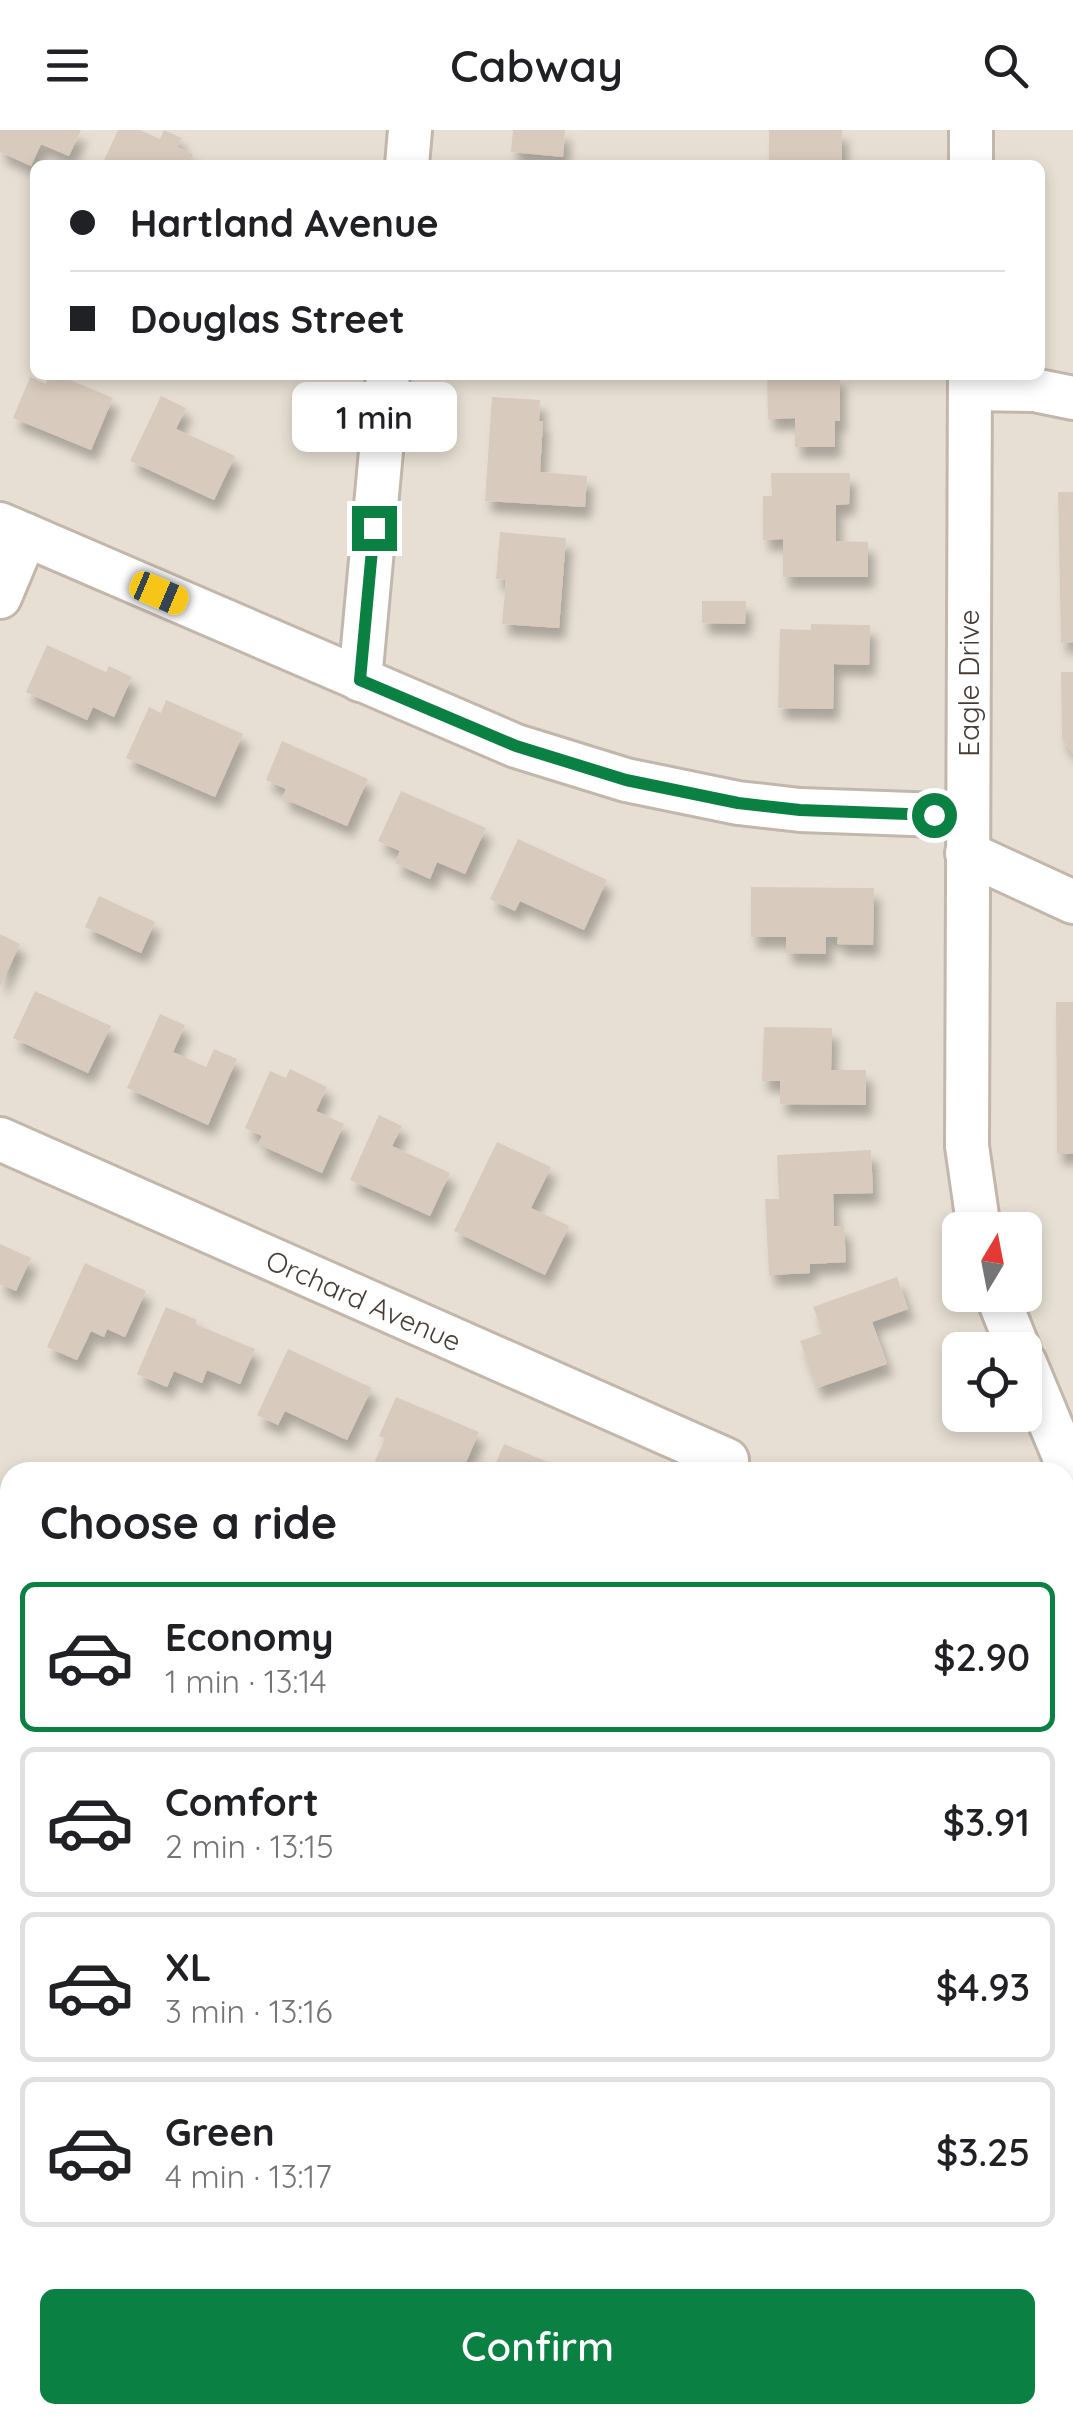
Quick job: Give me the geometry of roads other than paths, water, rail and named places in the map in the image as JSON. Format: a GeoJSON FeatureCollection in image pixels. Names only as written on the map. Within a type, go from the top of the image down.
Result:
{"type":"FeatureCollection","features":[{"type":"Feature","properties":{"kind":"street"},"geometry":{"type":"LineString","coordinates":[[971,160],[972,130]]}},
{"type":"Feature","properties":{"kind":"street"},"geometry":{"type":"LineString","coordinates":[[360,680],[388,380]]}},
{"type":"Feature","properties":{"kind":"street"},"geometry":{"type":"LineString","coordinates":[[970,382],[1073,398]]}},
{"type":"Feature","properties":{"kind":"street","name":"Eagle Drive"},"geometry":{"type":"LineString","coordinates":[[970,382],[967,1146],[976,1212]]}},
{"type":"Feature","properties":{"kind":"street"},"geometry":{"type":"LineString","coordinates":[[0,597],[13,530],[516,746],[626,780],[738,803],[968,834],[1073,902]]}},
{"type":"Feature","properties":{"kind":"street","name":"Orchard Avenue"},"geometry":{"type":"LineString","coordinates":[[0,1139],[727,1460]]}},
{"type":"Feature","properties":{"kind":"street"},"geometry":{"type":"LineString","coordinates":[[1042,1404],[1066,1462]]}}]}
